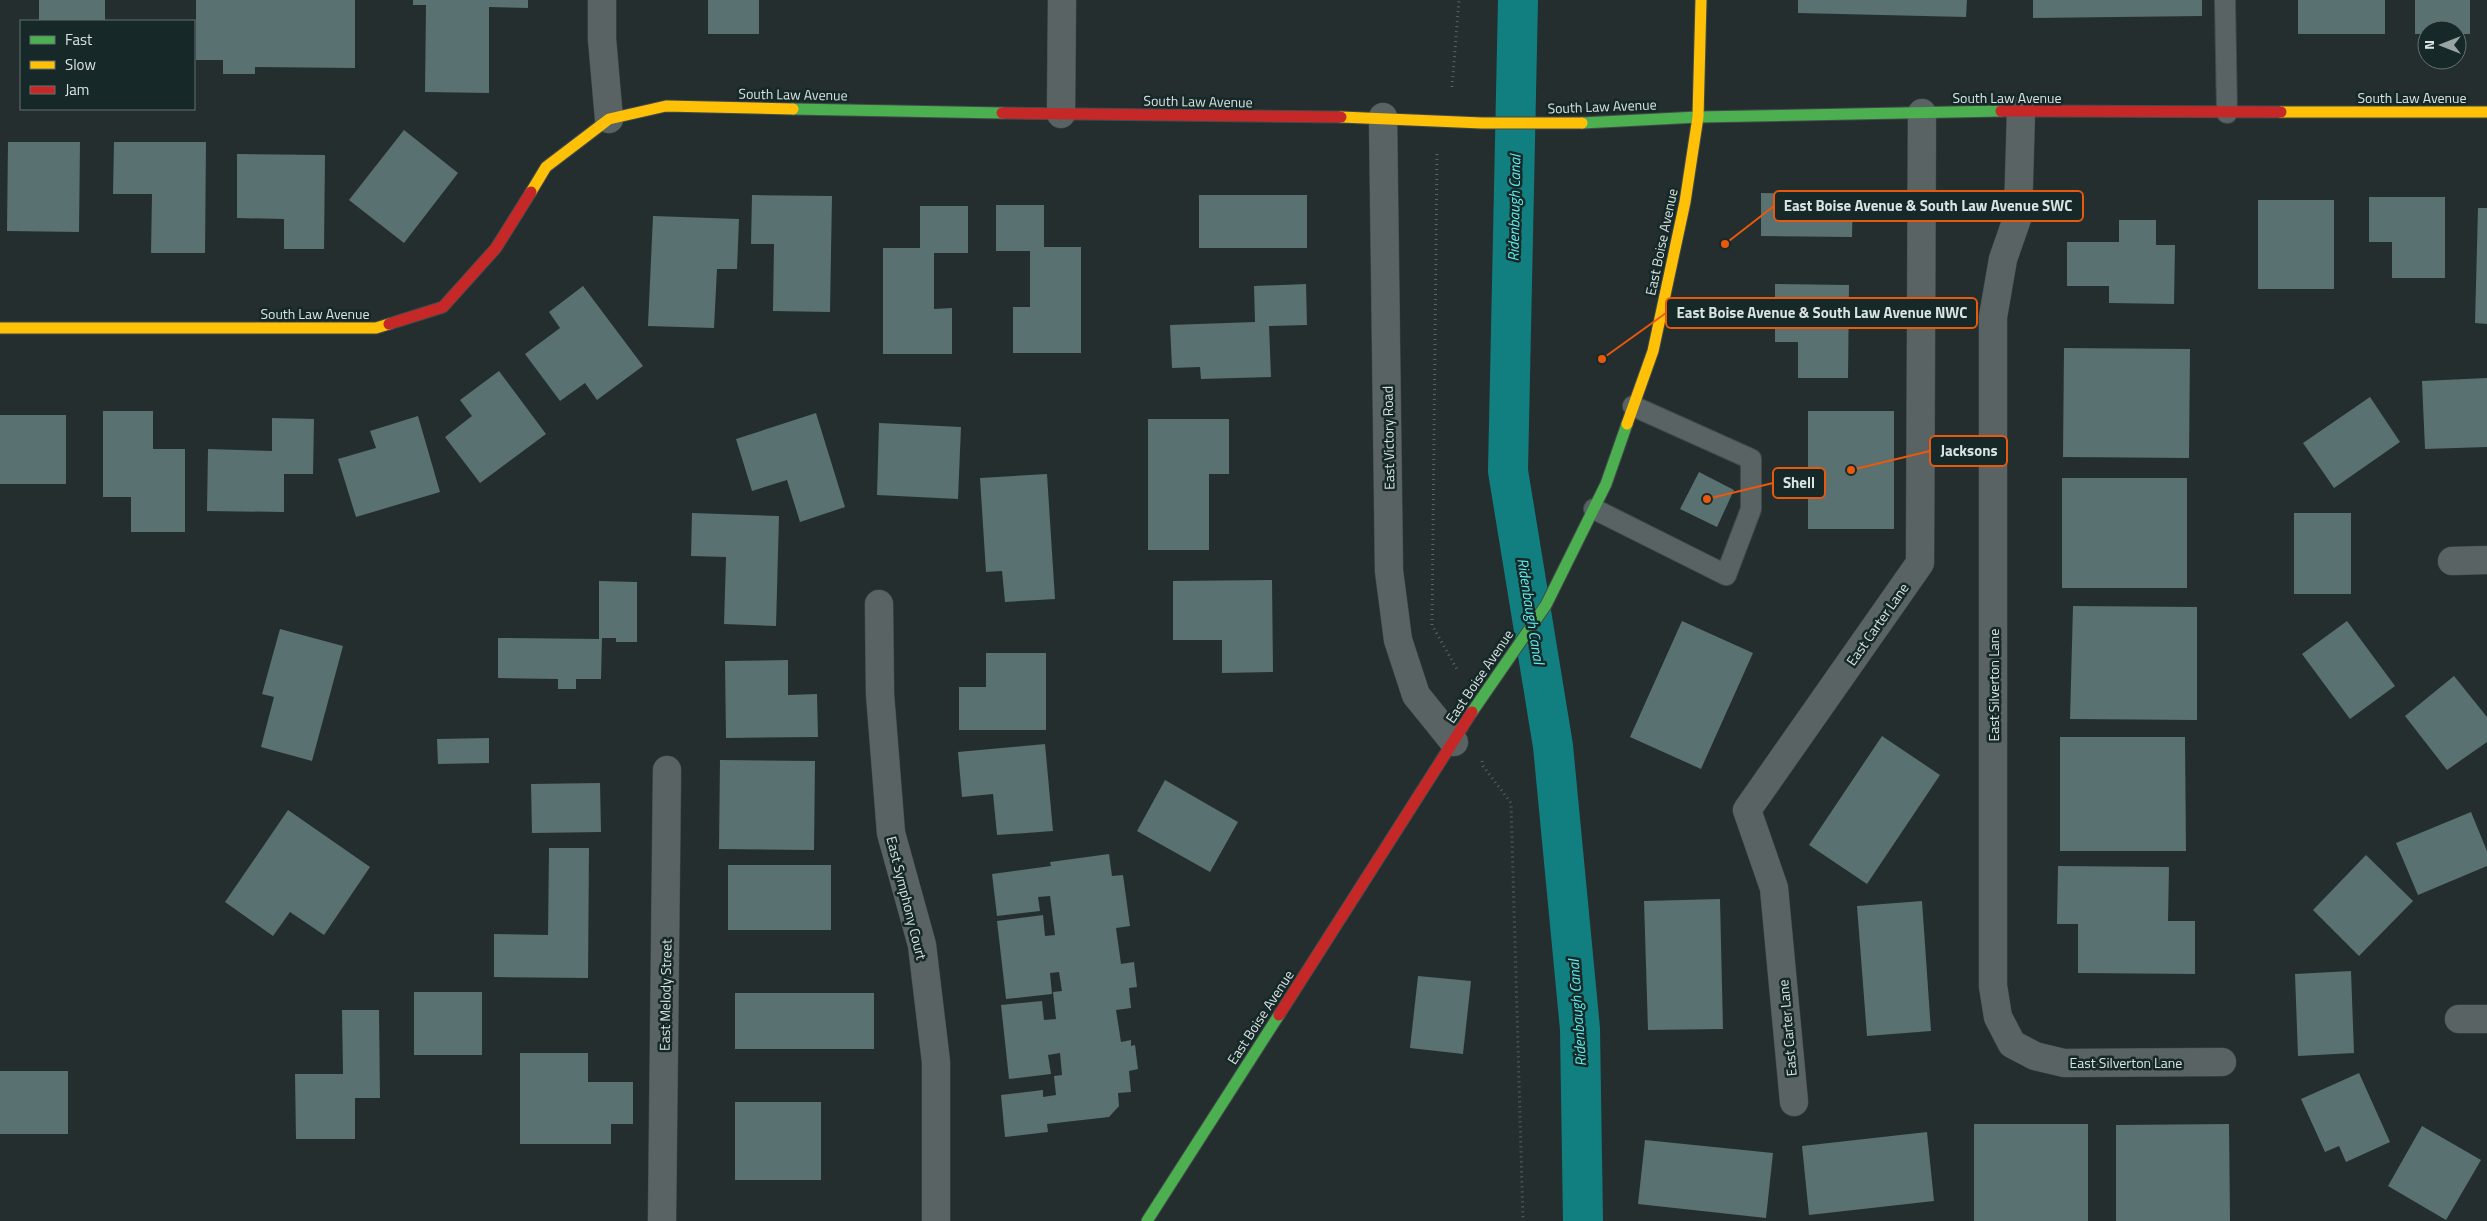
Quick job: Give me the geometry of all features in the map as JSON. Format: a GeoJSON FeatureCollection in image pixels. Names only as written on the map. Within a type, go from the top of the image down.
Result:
{"type":"FeatureCollection","features":[{"type":"Feature","properties":{"kind":"street"},"geometry":{"type":"LineString","coordinates":[[602,0],[602,39],[609,119]]}},
{"type":"Feature","properties":{"kind":"street"},"geometry":{"type":"LineString","coordinates":[[1061,114],[1062,0]]}},
{"type":"Feature","properties":{"kind":"street","name":"East Boise Avenue"},"geometry":{"type":"LineString","coordinates":[[1148,1221],[1472,712],[1546,605],[1606,484],[1655,342],[1685,202],[1698,117],[1701,0]]}},
{"type":"Feature","properties":{"kind":"street","name":"South Law Avenue"},"geometry":{"type":"LineString","coordinates":[[0,328],[376,328],[443,307],[496,248],[546,167],[609,119],[666,106],[1061,114],[1382,117],[1482,123],[1556,124],[1698,117],[2021,111],[2228,113],[2487,112]]}},
{"type":"Feature","properties":{"kind":"street","name":"East Silverton Lane"},"geometry":{"type":"LineString","coordinates":[[2021,111],[2018,216],[2003,259],[1993,317],[1993,986],[1998,1017],[2012,1044],[2035,1056],[2064,1063],[2222,1062]]}},
{"type":"Feature","properties":{"kind":"street","name":"East Carter Lane"},"geometry":{"type":"LineString","coordinates":[[1794,1102],[1774,888],[1747,810],[1920,563],[1922,113]]}},
{"type":"Feature","properties":{"kind":"street","name":"East Victory Road"},"geometry":{"type":"LineString","coordinates":[[1382,117],[1390,571],[1398,640],[1416,695],[1454,742]]}},
{"type":"Feature","properties":{"kind":"street"},"geometry":{"type":"LineString","coordinates":[[2452,561],[2487,560]]}},
{"type":"Feature","properties":{"kind":"street","name":"East Symphony Court"},"geometry":{"type":"LineString","coordinates":[[879,604],[880,694],[891,833],[922,945],[936,1062],[936,1221]]}},
{"type":"Feature","properties":{"kind":"street","name":"East Melody Street"},"geometry":{"type":"LineString","coordinates":[[662,1221],[667,770]]}},
{"type":"Feature","properties":{"kind":"street"},"geometry":{"type":"LineString","coordinates":[[2459,1019],[2487,1019]]}},
{"type":"Feature","properties":{"kind":"lane"},"geometry":{"type":"LineString","coordinates":[[2225,0],[2228,113]]}},
{"type":"Feature","properties":{"kind":"lane"},"geometry":{"type":"LineString","coordinates":[[1594,509],[1726,575],[1751,509],[1751,459],[1633,406]]}},
{"type":"Feature","properties":{"kind":"path"},"geometry":{"type":"LineString","coordinates":[[1459,0],[1453,85],[1442,120],[1436,161],[1432,625],[1456,666],[1472,712],[1483,766],[1511,803],[1523,1221]]}},
{"type":"Feature","properties":{"kind":"building"},"geometry":{"type":"Polygon","coordinates":[[[39,0],[105,0],[105,20],[39,20],[39,0]]]}},
{"type":"Feature","properties":{"kind":"building"},"geometry":{"type":"Polygon","coordinates":[[[196,0],[355,0],[355,68],[255,67],[255,74],[223,74],[223,60],[196,60],[196,0]]]}},
{"type":"Feature","properties":{"kind":"building"},"geometry":{"type":"Polygon","coordinates":[[[413,0],[528,0],[528,8],[489,7],[489,93],[425,92],[426,5],[413,5],[413,0]]]}},
{"type":"Feature","properties":{"kind":"building"},"geometry":{"type":"Polygon","coordinates":[[[708,0],[759,0],[759,34],[708,34],[708,0]]]}},
{"type":"Feature","properties":{"kind":"building"},"geometry":{"type":"Polygon","coordinates":[[[1798,0],[1967,0],[1966,17],[1798,13],[1798,0]]]}},
{"type":"Feature","properties":{"kind":"building"},"geometry":{"type":"Polygon","coordinates":[[[2033,0],[2202,0],[2202,16],[2033,18],[2033,0]]]}},
{"type":"Feature","properties":{"kind":"building"},"geometry":{"type":"Polygon","coordinates":[[[2298,0],[2385,0],[2385,34],[2298,34],[2298,0]]]}},
{"type":"Feature","properties":{"kind":"building"},"geometry":{"type":"Polygon","coordinates":[[[2415,0],[2470,0],[2470,34],[2467,34],[2467,20],[2417,20],[2417,34],[2415,34],[2415,0]]]}},
{"type":"Feature","properties":{"kind":"building"},"geometry":{"type":"Polygon","coordinates":[[[404,130],[458,173],[404,243],[349,200],[404,130]]]}},
{"type":"Feature","properties":{"kind":"building"},"geometry":{"type":"Polygon","coordinates":[[[8,142],[80,142],[79,232],[7,231],[8,142]]]}},
{"type":"Feature","properties":{"kind":"building"},"geometry":{"type":"Polygon","coordinates":[[[114,142],[206,142],[205,253],[151,253],[152,194],[113,194],[114,142]]]}},
{"type":"Feature","properties":{"kind":"building"},"geometry":{"type":"Polygon","coordinates":[[[237,154],[325,155],[324,249],[284,249],[284,219],[237,218],[237,154]]]}},
{"type":"Feature","properties":{"kind":"building"},"geometry":{"type":"Polygon","coordinates":[[[1761,193],[1853,194],[1852,237],[1761,236],[1761,193]]]}},
{"type":"Feature","properties":{"kind":"building"},"geometry":{"type":"Polygon","coordinates":[[[752,195],[832,196],[830,312],[773,311],[774,244],[751,244],[752,195]]]}},
{"type":"Feature","properties":{"kind":"building"},"geometry":{"type":"Polygon","coordinates":[[[1199,195],[1307,195],[1307,248],[1199,248],[1199,195]]]}},
{"type":"Feature","properties":{"kind":"building"},"geometry":{"type":"Polygon","coordinates":[[[2369,197],[2445,197],[2445,278],[2392,278],[2392,242],[2369,242],[2369,197]]]}},
{"type":"Feature","properties":{"kind":"building"},"geometry":{"type":"Polygon","coordinates":[[[2258,200],[2334,200],[2334,289],[2258,289],[2258,200]]]}},
{"type":"Feature","properties":{"kind":"building"},"geometry":{"type":"Polygon","coordinates":[[[996,205],[1044,205],[1044,247],[1081,247],[1081,353],[1013,353],[1013,307],[1030,307],[1030,251],[996,251],[996,205]]]}},
{"type":"Feature","properties":{"kind":"building"},"geometry":{"type":"Polygon","coordinates":[[[920,206],[968,206],[968,253],[934,253],[934,309],[952,308],[952,354],[883,354],[883,248],[920,248],[920,206]]]}},
{"type":"Feature","properties":{"kind":"building"},"geometry":{"type":"Polygon","coordinates":[[[2478,208],[2487,208],[2487,324],[2475,323],[2478,208]]]}},
{"type":"Feature","properties":{"kind":"building"},"geometry":{"type":"Polygon","coordinates":[[[653,216],[739,219],[737,269],[717,269],[714,328],[648,326],[653,216]]]}},
{"type":"Feature","properties":{"kind":"building"},"geometry":{"type":"Polygon","coordinates":[[[2119,220],[2156,220],[2156,245],[2175,245],[2174,304],[2109,303],[2109,286],[2067,286],[2067,242],[2119,242],[2119,220]]]}},
{"type":"Feature","properties":{"kind":"building"},"geometry":{"type":"Polygon","coordinates":[[[1306,284],[1307,325],[1269,326],[1271,377],[1201,379],[1200,367],[1172,368],[1170,325],[1255,322],[1254,286],[1306,284]]]}},
{"type":"Feature","properties":{"kind":"building"},"geometry":{"type":"Polygon","coordinates":[[[1775,284],[1849,285],[1848,378],[1798,378],[1798,342],[1775,342],[1775,284]]]}},
{"type":"Feature","properties":{"kind":"building"},"geometry":{"type":"Polygon","coordinates":[[[583,286],[643,366],[597,400],[585,383],[560,401],[525,354],[560,328],[549,312],[583,286]]]}},
{"type":"Feature","properties":{"kind":"building"},"geometry":{"type":"Polygon","coordinates":[[[2064,348],[2190,349],[2189,458],[2063,457],[2064,348]]]}},
{"type":"Feature","properties":{"kind":"building"},"geometry":{"type":"Polygon","coordinates":[[[499,371],[546,434],[480,483],[445,437],[472,416],[460,400],[499,371]]]}},
{"type":"Feature","properties":{"kind":"building"},"geometry":{"type":"Polygon","coordinates":[[[2487,378],[2487,447],[2425,449],[2422,381],[2487,378]]]}},
{"type":"Feature","properties":{"kind":"building"},"geometry":{"type":"Polygon","coordinates":[[[2370,397],[2400,442],[2334,488],[2303,443],[2370,397]]]}},
{"type":"Feature","properties":{"kind":"building"},"geometry":{"type":"Polygon","coordinates":[[[103,411],[153,411],[153,449],[185,449],[185,532],[131,532],[131,497],[103,497],[103,411]]]}},
{"type":"Feature","properties":{"kind":"building"},"geometry":{"type":"Polygon","coordinates":[[[1808,411],[1894,411],[1894,529],[1808,529],[1808,411]]]}},
{"type":"Feature","properties":{"kind":"building"},"geometry":{"type":"Polygon","coordinates":[[[816,413],[845,507],[800,522],[787,480],[752,491],[736,439],[816,413]]]}},
{"type":"Feature","properties":{"kind":"building"},"geometry":{"type":"Polygon","coordinates":[[[0,415],[66,415],[66,484],[0,484],[0,415]]]}},
{"type":"Feature","properties":{"kind":"building"},"geometry":{"type":"Polygon","coordinates":[[[418,416],[440,492],[356,517],[338,459],[376,448],[370,431],[418,416]]]}},
{"type":"Feature","properties":{"kind":"building"},"geometry":{"type":"Polygon","coordinates":[[[272,418],[314,419],[313,474],[284,474],[284,512],[207,511],[208,449],[272,451],[272,418]]]}},
{"type":"Feature","properties":{"kind":"building"},"geometry":{"type":"Polygon","coordinates":[[[1148,419],[1229,419],[1229,474],[1209,474],[1209,550],[1148,550],[1148,419]]]}},
{"type":"Feature","properties":{"kind":"building"},"geometry":{"type":"Polygon","coordinates":[[[879,423],[961,427],[958,499],[877,495],[879,423]]]}},
{"type":"Feature","properties":{"kind":"building"},"geometry":{"type":"Polygon","coordinates":[[[1699,472],[1734,490],[1717,527],[1680,509],[1699,472]]]}},
{"type":"Feature","properties":{"kind":"building"},"geometry":{"type":"Polygon","coordinates":[[[1047,474],[1055,599],[1005,602],[1002,571],[986,572],[980,478],[1047,474]]]}},
{"type":"Feature","properties":{"kind":"building"},"geometry":{"type":"Polygon","coordinates":[[[2062,478],[2187,478],[2187,588],[2062,588],[2062,478]]]}},
{"type":"Feature","properties":{"kind":"building"},"geometry":{"type":"Polygon","coordinates":[[[692,513],[779,516],[776,626],[724,624],[726,557],[691,556],[692,513]]]}},
{"type":"Feature","properties":{"kind":"building"},"geometry":{"type":"Polygon","coordinates":[[[2294,513],[2351,513],[2351,594],[2294,594],[2294,513]]]}},
{"type":"Feature","properties":{"kind":"building"},"geometry":{"type":"Polygon","coordinates":[[[1272,580],[1273,672],[1222,673],[1222,640],[1173,640],[1173,581],[1272,580]]]}},
{"type":"Feature","properties":{"kind":"building"},"geometry":{"type":"Polygon","coordinates":[[[599,581],[637,582],[637,642],[616,642],[616,638],[602,638],[601,679],[576,679],[576,689],[558,689],[558,679],[498,678],[498,638],[599,639],[599,581]]]}},
{"type":"Feature","properties":{"kind":"building"},"geometry":{"type":"Polygon","coordinates":[[[2073,606],[2197,607],[2197,720],[2070,719],[2073,606]]]}},
{"type":"Feature","properties":{"kind":"building"},"geometry":{"type":"Polygon","coordinates":[[[1682,621],[1753,653],[1701,769],[1630,737],[1682,621]]]}},
{"type":"Feature","properties":{"kind":"building"},"geometry":{"type":"Polygon","coordinates":[[[2347,621],[2395,686],[2350,719],[2302,654],[2347,621]]]}},
{"type":"Feature","properties":{"kind":"building"},"geometry":{"type":"Polygon","coordinates":[[[280,629],[343,646],[312,761],[261,747],[274,697],[262,694],[280,629]]]}},
{"type":"Feature","properties":{"kind":"building"},"geometry":{"type":"Polygon","coordinates":[[[986,653],[1046,653],[1046,730],[959,730],[959,687],[986,687],[986,653]]]}},
{"type":"Feature","properties":{"kind":"building"},"geometry":{"type":"Polygon","coordinates":[[[788,660],[788,695],[817,694],[818,737],[726,738],[725,661],[788,660]]]}},
{"type":"Feature","properties":{"kind":"building"},"geometry":{"type":"Polygon","coordinates":[[[2454,676],[2487,717],[2487,742],[2447,770],[2405,716],[2454,676]]]}},
{"type":"Feature","properties":{"kind":"building"},"geometry":{"type":"Polygon","coordinates":[[[1882,736],[1940,775],[1867,884],[1809,845],[1882,736]]]}},
{"type":"Feature","properties":{"kind":"building"},"geometry":{"type":"Polygon","coordinates":[[[2060,737],[2185,737],[2186,851],[2060,851],[2060,737]]]}},
{"type":"Feature","properties":{"kind":"building"},"geometry":{"type":"Polygon","coordinates":[[[489,738],[489,763],[438,764],[437,739],[489,738]]]}},
{"type":"Feature","properties":{"kind":"building"},"geometry":{"type":"Polygon","coordinates":[[[1045,744],[1053,831],[997,835],[993,794],[962,797],[958,752],[1045,744]]]}},
{"type":"Feature","properties":{"kind":"building"},"geometry":{"type":"Polygon","coordinates":[[[720,760],[815,761],[814,850],[719,849],[720,760]]]}},
{"type":"Feature","properties":{"kind":"building"},"geometry":{"type":"Polygon","coordinates":[[[1165,780],[1238,822],[1210,872],[1137,831],[1165,780]]]}},
{"type":"Feature","properties":{"kind":"building"},"geometry":{"type":"Polygon","coordinates":[[[600,783],[601,832],[532,833],[531,784],[600,783]]]}},
{"type":"Feature","properties":{"kind":"building"},"geometry":{"type":"Polygon","coordinates":[[[288,810],[370,867],[324,935],[290,912],[273,936],[225,902],[288,810]]]}},
{"type":"Feature","properties":{"kind":"building"},"geometry":{"type":"Polygon","coordinates":[[[2471,812],[2487,851],[2487,866],[2418,895],[2396,843],[2471,812]]]}},
{"type":"Feature","properties":{"kind":"building"},"geometry":{"type":"Polygon","coordinates":[[[549,848],[589,848],[588,978],[494,977],[494,934],[548,935],[549,848]]]}},
{"type":"Feature","properties":{"kind":"building"},"geometry":{"type":"Polygon","coordinates":[[[1109,854],[1112,876],[1123,875],[1130,926],[1116,928],[1121,964],[1134,962],[1137,987],[1129,988],[1131,1008],[1116,1010],[1121,1042],[1131,1040],[1131,1046],[1135,1045],[1138,1069],[1129,1071],[1131,1092],[1118,1093],[1119,1106],[1109,1117],[1047,1124],[1048,1132],[1005,1137],[1001,1095],[1043,1090],[1043,1097],[1056,1095],[1054,1076],[1062,1075],[1060,1053],[1048,1055],[1051,1074],[1009,1079],[1001,1005],[1042,1001],[1044,1020],[1056,1019],[1053,992],[1062,991],[1059,972],[1050,973],[1052,994],[1006,999],[997,921],[1043,915],[1045,936],[1055,935],[1050,896],[1038,897],[1040,911],[997,916],[992,874],[1051,866],[1050,862],[1109,854]]]}},
{"type":"Feature","properties":{"kind":"building"},"geometry":{"type":"Polygon","coordinates":[[[2366,855],[2413,901],[2359,956],[2313,910],[2366,855]]]}},
{"type":"Feature","properties":{"kind":"building"},"geometry":{"type":"Polygon","coordinates":[[[728,865],[831,865],[831,930],[728,930],[728,865]]]}},
{"type":"Feature","properties":{"kind":"building"},"geometry":{"type":"Polygon","coordinates":[[[2058,866],[2169,867],[2168,921],[2195,921],[2195,974],[2078,973],[2078,924],[2057,924],[2058,866]]]}},
{"type":"Feature","properties":{"kind":"building"},"geometry":{"type":"Polygon","coordinates":[[[1720,899],[1723,1029],[1648,1030],[1644,901],[1720,899]]]}},
{"type":"Feature","properties":{"kind":"building"},"geometry":{"type":"Polygon","coordinates":[[[1922,901],[1931,1031],[1867,1036],[1857,906],[1922,901]]]}},
{"type":"Feature","properties":{"kind":"building"},"geometry":{"type":"Polygon","coordinates":[[[2351,971],[2354,1053],[2298,1056],[2295,974],[2351,971]]]}},
{"type":"Feature","properties":{"kind":"building"},"geometry":{"type":"Polygon","coordinates":[[[1418,976],[1471,981],[1463,1054],[1410,1048],[1418,976]]]}},
{"type":"Feature","properties":{"kind":"building"},"geometry":{"type":"Polygon","coordinates":[[[414,992],[482,992],[482,1055],[414,1055],[414,992]]]}},
{"type":"Feature","properties":{"kind":"building"},"geometry":{"type":"Polygon","coordinates":[[[735,993],[874,993],[874,1049],[735,1049],[735,993]]]}},
{"type":"Feature","properties":{"kind":"building"},"geometry":{"type":"Polygon","coordinates":[[[342,1010],[379,1010],[380,1098],[355,1098],[355,1139],[296,1139],[295,1074],[343,1074],[342,1010]]]}},
{"type":"Feature","properties":{"kind":"building"},"geometry":{"type":"Polygon","coordinates":[[[520,1053],[588,1053],[588,1082],[633,1082],[633,1124],[611,1124],[611,1144],[520,1144],[520,1053]]]}},
{"type":"Feature","properties":{"kind":"building"},"geometry":{"type":"Polygon","coordinates":[[[0,1071],[68,1071],[68,1134],[0,1134],[0,1071]]]}},
{"type":"Feature","properties":{"kind":"building"},"geometry":{"type":"Polygon","coordinates":[[[2359,1073],[2390,1142],[2346,1162],[2339,1146],[2325,1152],[2301,1099],[2359,1073]]]}},
{"type":"Feature","properties":{"kind":"building"},"geometry":{"type":"Polygon","coordinates":[[[735,1102],[821,1102],[821,1180],[735,1180],[735,1102]]]}},
{"type":"Feature","properties":{"kind":"building"},"geometry":{"type":"Polygon","coordinates":[[[1974,1124],[2088,1124],[2088,1221],[1974,1221],[1974,1124]]]}},
{"type":"Feature","properties":{"kind":"building"},"geometry":{"type":"Polygon","coordinates":[[[2229,1124],[2230,1221],[2116,1221],[2116,1125],[2229,1124]]]}},
{"type":"Feature","properties":{"kind":"building"},"geometry":{"type":"Polygon","coordinates":[[[2422,1126],[2481,1160],[2446,1220],[2388,1186],[2422,1126]]]}},
{"type":"Feature","properties":{"kind":"building"},"geometry":{"type":"Polygon","coordinates":[[[1927,1132],[1934,1201],[1809,1215],[1802,1146],[1927,1132]]]}},
{"type":"Feature","properties":{"kind":"building"},"geometry":{"type":"Polygon","coordinates":[[[1645,1140],[1773,1153],[1766,1218],[1638,1204],[1645,1140]]]}},
{"type":"Feature","properties":{"kind":"waterway","name":"Ridenbaugh Canal"},"geometry":{"type":"LineString","coordinates":[[1518,0],[1508,471],[1553,746],[1580,1029],[1583,1221]]}},
{"type":"Feature","properties":{"kind":"traffic: fast"},"geometry":{"type":"LineString","coordinates":[[793,109],[1002,113]]}},
{"type":"Feature","properties":{"kind":"traffic: fast"},"geometry":{"type":"LineString","coordinates":[[1582,123],[1698,117],[2001,111]]}},
{"type":"Feature","properties":{"kind":"traffic: fast"},"geometry":{"type":"LineString","coordinates":[[1472,712],[1546,605],[1606,484],[1627,424]]}},
{"type":"Feature","properties":{"kind":"traffic: fast"},"geometry":{"type":"LineString","coordinates":[[1147,1221],[1279,1015]]}},
{"type":"Feature","properties":{"kind":"traffic: slow"},"geometry":{"type":"LineString","coordinates":[[1627,424],[1653,351],[1685,202],[1698,117],[1701,0]]}},
{"type":"Feature","properties":{"kind":"traffic: slow"},"geometry":{"type":"LineString","coordinates":[[531,192],[546,167],[609,119],[666,106],[793,109]]}},
{"type":"Feature","properties":{"kind":"traffic: slow"},"geometry":{"type":"LineString","coordinates":[[2281,112],[2487,112]]}},
{"type":"Feature","properties":{"kind":"traffic: slow"},"geometry":{"type":"LineString","coordinates":[[1341,117],[1482,123],[1582,123]]}},
{"type":"Feature","properties":{"kind":"traffic: slow"},"geometry":{"type":"LineString","coordinates":[[0,328],[376,328],[389,324]]}},
{"type":"Feature","properties":{"kind":"traffic: jam"},"geometry":{"type":"LineString","coordinates":[[2001,111],[2281,112]]}},
{"type":"Feature","properties":{"kind":"traffic: jam"},"geometry":{"type":"LineString","coordinates":[[1002,113],[1341,117]]}},
{"type":"Feature","properties":{"kind":"traffic: jam"},"geometry":{"type":"LineString","coordinates":[[389,324],[443,307],[496,248],[531,192]]}},
{"type":"Feature","properties":{"kind":"traffic: jam"},"geometry":{"type":"LineString","coordinates":[[1279,1015],[1472,712]]}},
{"type":"Feature","properties":{"kind":"place","name":"East Boise Avenue & South Law Avenue SWC"},"geometry":{"type":"Point","coordinates":[1725,244]}},
{"type":"Feature","properties":{"kind":"place","name":"East Boise Avenue & South Law Avenue NWC"},"geometry":{"type":"Point","coordinates":[1602,359]}},
{"type":"Feature","properties":{"kind":"place","name":"Jacksons"},"geometry":{"type":"Point","coordinates":[1851,470]}},
{"type":"Feature","properties":{"kind":"place","name":"Shell"},"geometry":{"type":"Point","coordinates":[1707,499]}}]}
